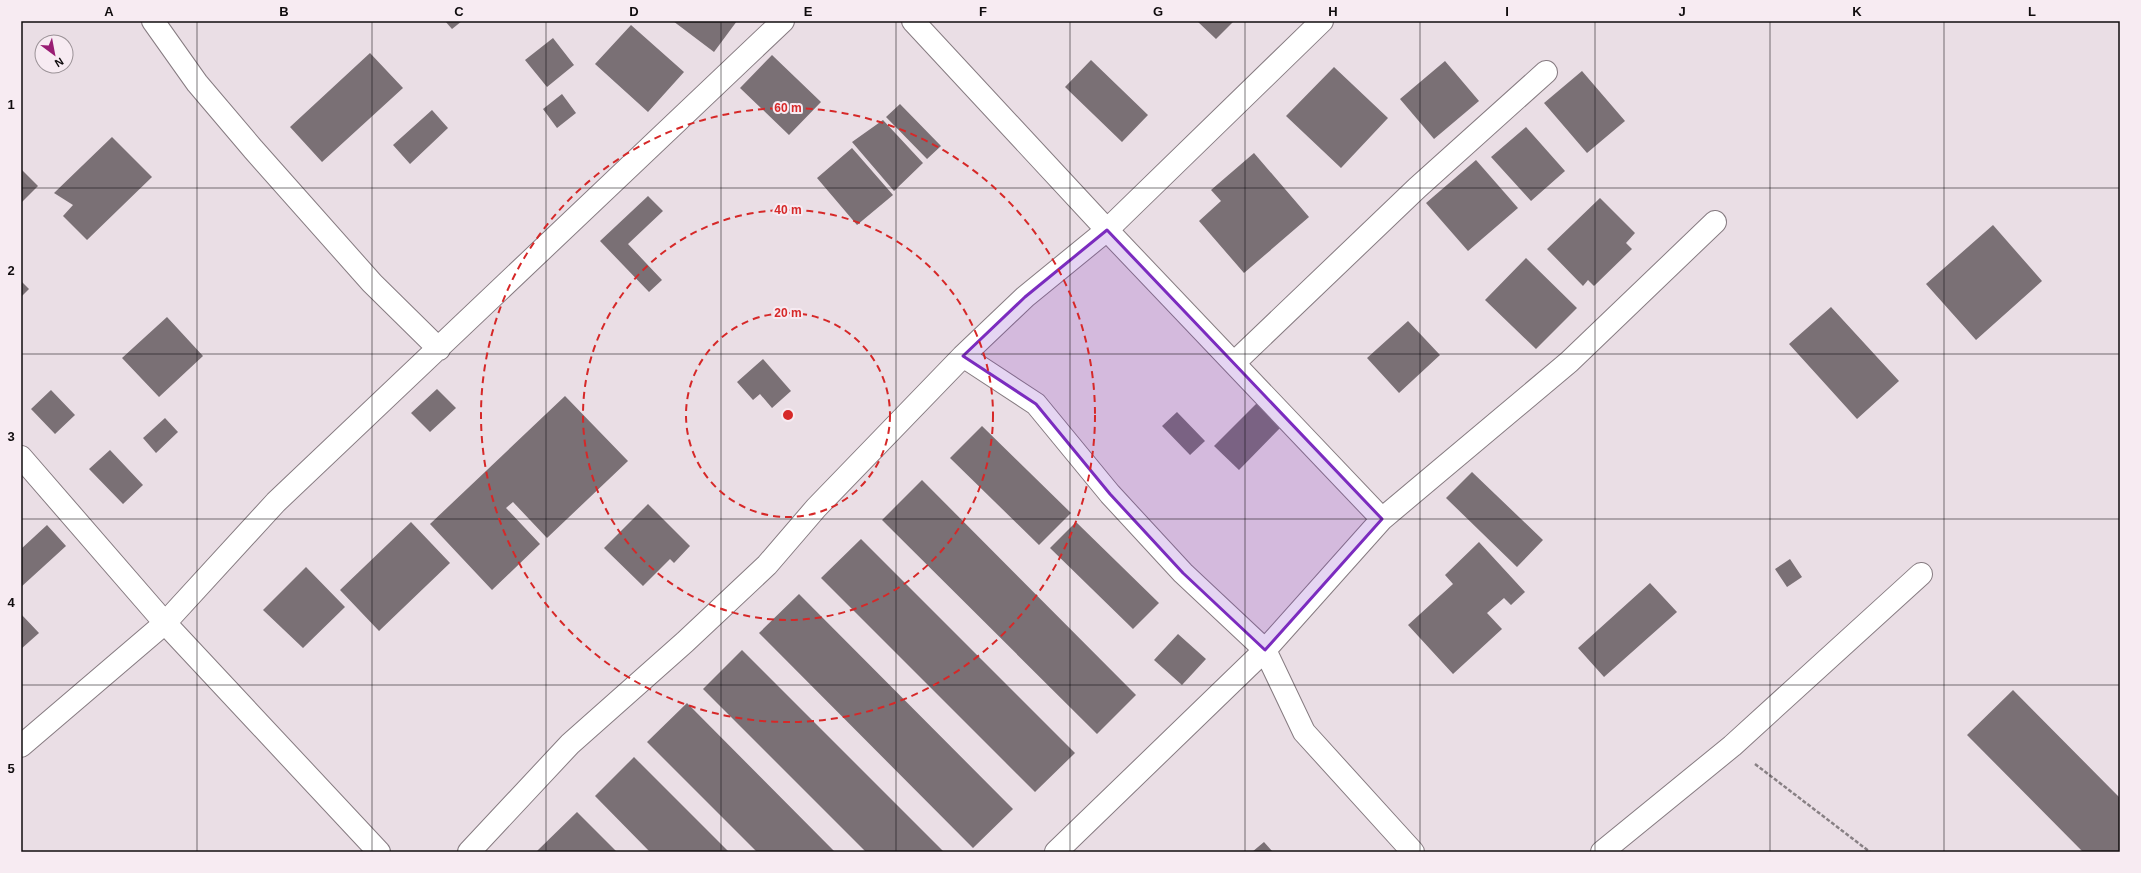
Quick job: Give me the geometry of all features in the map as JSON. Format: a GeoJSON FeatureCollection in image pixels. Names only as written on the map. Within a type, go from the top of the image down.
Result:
{"type":"FeatureCollection","features":[{"type":"Feature","properties":{"kind":"street"},"geometry":{"type":"LineString","coordinates":[[153,21],[197,84],[253,149],[372,283],[439,349]]}},
{"type":"Feature","properties":{"kind":"street"},"geometry":{"type":"LineString","coordinates":[[21,746],[165,622],[276,502],[783,21]]}},
{"type":"Feature","properties":{"kind":"street"},"geometry":{"type":"LineString","coordinates":[[913,21],[1107,230],[1382,519]]}},
{"type":"Feature","properties":{"kind":"street"},"geometry":{"type":"LineString","coordinates":[[469,852],[570,744],[685,642],[767,565],[816,508],[963,356],[1025,297],[1107,230],[1322,21]]}},
{"type":"Feature","properties":{"kind":"street"},"geometry":{"type":"LineString","coordinates":[[1234,363],[1417,188],[1546,72]]}},
{"type":"Feature","properties":{"kind":"street"},"geometry":{"type":"LineString","coordinates":[[1056,852],[1265,650],[1382,519],[1568,362],[1715,222]]}},
{"type":"Feature","properties":{"kind":"street"},"geometry":{"type":"LineString","coordinates":[[963,356],[1036,404],[1110,494],[1183,573],[1265,650],[1304,732],[1413,852]]}},
{"type":"Feature","properties":{"kind":"street"},"geometry":{"type":"LineString","coordinates":[[21,457],[165,622],[379,852]]}},
{"type":"Feature","properties":{"kind":"street"},"geometry":{"type":"LineString","coordinates":[[1602,852],[1732,746],[1921,574]]}},
{"type":"Feature","properties":{"kind":"path"},"geometry":{"type":"LineString","coordinates":[[1732,746],[1870,852]]}},
{"type":"Feature","properties":{"kind":"highlighted area"},"geometry":{"type":"Polygon","coordinates":[[[1107,230],[1382,519],[1265,650],[1183,573],[1110,494],[1036,404],[963,356],[1025,297],[1107,230]]]}},
{"type":"Feature","properties":{"kind":"building"},"geometry":{"type":"Polygon","coordinates":[[[445,21],[462,21],[452,29],[445,21]]]}},
{"type":"Feature","properties":{"kind":"building"},"geometry":{"type":"Polygon","coordinates":[[[673,21],[737,21],[714,52],[673,21]]]}},
{"type":"Feature","properties":{"kind":"building"},"geometry":{"type":"Polygon","coordinates":[[[1197,21],[1234,21],[1216,39],[1197,21]]]}},
{"type":"Feature","properties":{"kind":"building"},"geometry":{"type":"Polygon","coordinates":[[[631,25],[684,72],[648,112],[595,64],[631,25]]]}},
{"type":"Feature","properties":{"kind":"building"},"geometry":{"type":"Polygon","coordinates":[[[553,38],[574,65],[547,87],[525,60],[553,38]]]}},
{"type":"Feature","properties":{"kind":"building"},"geometry":{"type":"Polygon","coordinates":[[[370,53],[403,88],[322,162],[290,127],[370,53]]]}},
{"type":"Feature","properties":{"kind":"building"},"geometry":{"type":"Polygon","coordinates":[[[772,55],[821,102],[789,135],[740,88],[772,55]]]}},
{"type":"Feature","properties":{"kind":"building"},"geometry":{"type":"Polygon","coordinates":[[[1091,60],[1148,115],[1122,142],[1065,87],[1091,60]]]}},
{"type":"Feature","properties":{"kind":"building"},"geometry":{"type":"Polygon","coordinates":[[[1445,61],[1479,101],[1434,139],[1400,99],[1445,61]]]}},
{"type":"Feature","properties":{"kind":"building"},"geometry":{"type":"Polygon","coordinates":[[[1334,67],[1388,118],[1341,168],[1286,116],[1334,67]]]}},
{"type":"Feature","properties":{"kind":"building"},"geometry":{"type":"Polygon","coordinates":[[[1582,71],[1625,121],[1587,153],[1544,103],[1582,71]]]}},
{"type":"Feature","properties":{"kind":"building"},"geometry":{"type":"Polygon","coordinates":[[[562,94],[576,113],[557,128],[543,109],[562,94]]]}},
{"type":"Feature","properties":{"kind":"building"},"geometry":{"type":"Polygon","coordinates":[[[900,104],[941,146],[927,159],[886,117],[900,104]]]}},
{"type":"Feature","properties":{"kind":"building"},"geometry":{"type":"Polygon","coordinates":[[[432,110],[448,128],[410,164],[393,145],[432,110]]]}},
{"type":"Feature","properties":{"kind":"building"},"geometry":{"type":"Polygon","coordinates":[[[883,120],[923,163],[894,191],[852,142],[883,120]]]}},
{"type":"Feature","properties":{"kind":"building"},"geometry":{"type":"Polygon","coordinates":[[[1526,127],[1565,171],[1531,201],[1491,157],[1526,127]]]}},
{"type":"Feature","properties":{"kind":"building"},"geometry":{"type":"Polygon","coordinates":[[[112,137],[152,177],[87,240],[63,216],[73,205],[54,193],[112,137]]]}},
{"type":"Feature","properties":{"kind":"building"},"geometry":{"type":"Polygon","coordinates":[[[852,148],[893,195],[857,225],[817,178],[852,148]]]}},
{"type":"Feature","properties":{"kind":"building"},"geometry":{"type":"Polygon","coordinates":[[[1254,153],[1309,217],[1244,273],[1199,221],[1221,201],[1211,190],[1254,153]]]}},
{"type":"Feature","properties":{"kind":"building"},"geometry":{"type":"Polygon","coordinates":[[[1476,160],[1518,208],[1468,251],[1426,203],[1476,160]]]}},
{"type":"Feature","properties":{"kind":"building"},"geometry":{"type":"Polygon","coordinates":[[[21,169],[38,186],[21,203],[21,169]]]}},
{"type":"Feature","properties":{"kind":"building"},"geometry":{"type":"Polygon","coordinates":[[[648,196],[663,211],[628,244],[662,280],[649,292],[600,241],[648,196]]]}},
{"type":"Feature","properties":{"kind":"building"},"geometry":{"type":"Polygon","coordinates":[[[1600,198],[1635,233],[1626,243],[1632,249],[1594,286],[1588,280],[1583,286],[1547,249],[1600,198]]]}},
{"type":"Feature","properties":{"kind":"building"},"geometry":{"type":"Polygon","coordinates":[[[1993,225],[2042,281],[1976,340],[1926,284],[1993,225]]]}},
{"type":"Feature","properties":{"kind":"building"},"geometry":{"type":"Polygon","coordinates":[[[1526,258],[1577,308],[1536,349],[1485,300],[1526,258]]]}},
{"type":"Feature","properties":{"kind":"building"},"geometry":{"type":"Polygon","coordinates":[[[21,281],[29,289],[21,297],[21,281]]]}},
{"type":"Feature","properties":{"kind":"building"},"geometry":{"type":"Polygon","coordinates":[[[1831,307],[1899,381],[1857,419],[1789,344],[1831,307]]]}},
{"type":"Feature","properties":{"kind":"building"},"geometry":{"type":"Polygon","coordinates":[[[167,317],[203,356],[159,397],[122,358],[167,317]]]}},
{"type":"Feature","properties":{"kind":"building"},"geometry":{"type":"Polygon","coordinates":[[[1408,321],[1440,355],[1399,393],[1367,358],[1408,321]]]}},
{"type":"Feature","properties":{"kind":"building"},"geometry":{"type":"Polygon","coordinates":[[[763,359],[791,391],[772,408],[760,394],[753,400],[737,382],[763,359]]]}},
{"type":"Feature","properties":{"kind":"building"},"geometry":{"type":"Polygon","coordinates":[[[437,389],[456,408],[430,432],[411,413],[437,389]]]}},
{"type":"Feature","properties":{"kind":"building"},"geometry":{"type":"Polygon","coordinates":[[[51,390],[75,415],[55,434],[31,409],[51,390]]]}},
{"type":"Feature","properties":{"kind":"building"},"geometry":{"type":"Polygon","coordinates":[[[565,396],[628,461],[547,538],[513,502],[506,508],[540,544],[492,590],[430,524],[565,396]]]}},
{"type":"Feature","properties":{"kind":"building"},"geometry":{"type":"Polygon","coordinates":[[[1259,401],[1283,425],[1239,470],[1214,446],[1259,401]]]}},
{"type":"Feature","properties":{"kind":"building"},"geometry":{"type":"Polygon","coordinates":[[[1177,412],[1205,441],[1190,455],[1162,426],[1177,412]]]}},
{"type":"Feature","properties":{"kind":"building"},"geometry":{"type":"Polygon","coordinates":[[[165,418],[178,432],[156,453],[143,438],[165,418]]]}},
{"type":"Feature","properties":{"kind":"building"},"geometry":{"type":"Polygon","coordinates":[[[982,426],[1071,513],[1039,545],[950,458],[982,426]]]}},
{"type":"Feature","properties":{"kind":"building"},"geometry":{"type":"Polygon","coordinates":[[[110,450],[143,485],[123,504],[89,469],[110,450]]]}},
{"type":"Feature","properties":{"kind":"building"},"geometry":{"type":"Polygon","coordinates":[[[1472,472],[1543,540],[1517,567],[1446,498],[1472,472]]]}},
{"type":"Feature","properties":{"kind":"building"},"geometry":{"type":"Polygon","coordinates":[[[922,480],[1136,695],[1097,734],[882,520],[922,480]]]}},
{"type":"Feature","properties":{"kind":"building"},"geometry":{"type":"Polygon","coordinates":[[[648,504],[690,546],[674,563],[670,559],[643,586],[604,548],[648,504]]]}},
{"type":"Feature","properties":{"kind":"building"},"geometry":{"type":"Polygon","coordinates":[[[411,522],[450,563],[379,631],[340,590],[411,522]]]}},
{"type":"Feature","properties":{"kind":"building"},"geometry":{"type":"Polygon","coordinates":[[[1076,522],[1159,603],[1133,629],[1050,548],[1076,522]]]}},
{"type":"Feature","properties":{"kind":"building"},"geometry":{"type":"Polygon","coordinates":[[[47,525],[66,546],[21,587],[21,549],[47,525]]]}},
{"type":"Feature","properties":{"kind":"building"},"geometry":{"type":"Polygon","coordinates":[[[861,539],[1075,753],[1035,792],[821,578],[861,539]]]}},
{"type":"Feature","properties":{"kind":"building"},"geometry":{"type":"Polygon","coordinates":[[[1479,542],[1525,592],[1511,605],[1504,598],[1487,613],[1502,629],[1453,674],[1408,625],[1453,584],[1445,575],[1479,542]]]}},
{"type":"Feature","properties":{"kind":"building"},"geometry":{"type":"Polygon","coordinates":[[[1790,559],[1802,577],[1787,587],[1775,569],[1790,559]]]}},
{"type":"Feature","properties":{"kind":"building"},"geometry":{"type":"Polygon","coordinates":[[[306,567],[345,607],[303,648],[263,610],[306,567]]]}},
{"type":"Feature","properties":{"kind":"building"},"geometry":{"type":"Polygon","coordinates":[[[1650,583],[1677,612],[1604,677],[1578,648],[1650,583]]]}},
{"type":"Feature","properties":{"kind":"building"},"geometry":{"type":"Polygon","coordinates":[[[799,594],[1013,809],[973,848],[759,633],[799,594]]]}},
{"type":"Feature","properties":{"kind":"building"},"geometry":{"type":"Polygon","coordinates":[[[21,614],[39,633],[21,649],[21,614]]]}},
{"type":"Feature","properties":{"kind":"building"},"geometry":{"type":"Polygon","coordinates":[[[1178,634],[1206,659],[1182,685],[1154,660],[1178,634]]]}},
{"type":"Feature","properties":{"kind":"building"},"geometry":{"type":"Polygon","coordinates":[[[742,650],[944,852],[866,852],[703,689],[742,650]]]}},
{"type":"Feature","properties":{"kind":"building"},"geometry":{"type":"Polygon","coordinates":[[[2013,690],[2120,798],[2120,852],[2083,852],[1967,735],[2013,690]]]}},
{"type":"Feature","properties":{"kind":"building"},"geometry":{"type":"Polygon","coordinates":[[[687,703],[835,852],[757,852],[647,742],[687,703]]]}},
{"type":"Feature","properties":{"kind":"building"},"geometry":{"type":"Polygon","coordinates":[[[634,757],[729,852],[650,852],[595,796],[634,757]]]}},
{"type":"Feature","properties":{"kind":"building"},"geometry":{"type":"Polygon","coordinates":[[[577,812],[617,852],[537,851],[577,812]]]}},
{"type":"Feature","properties":{"kind":"building"},"geometry":{"type":"Polygon","coordinates":[[[1264,842],[1273,852],[1252,852],[1264,842]]]}}]}
